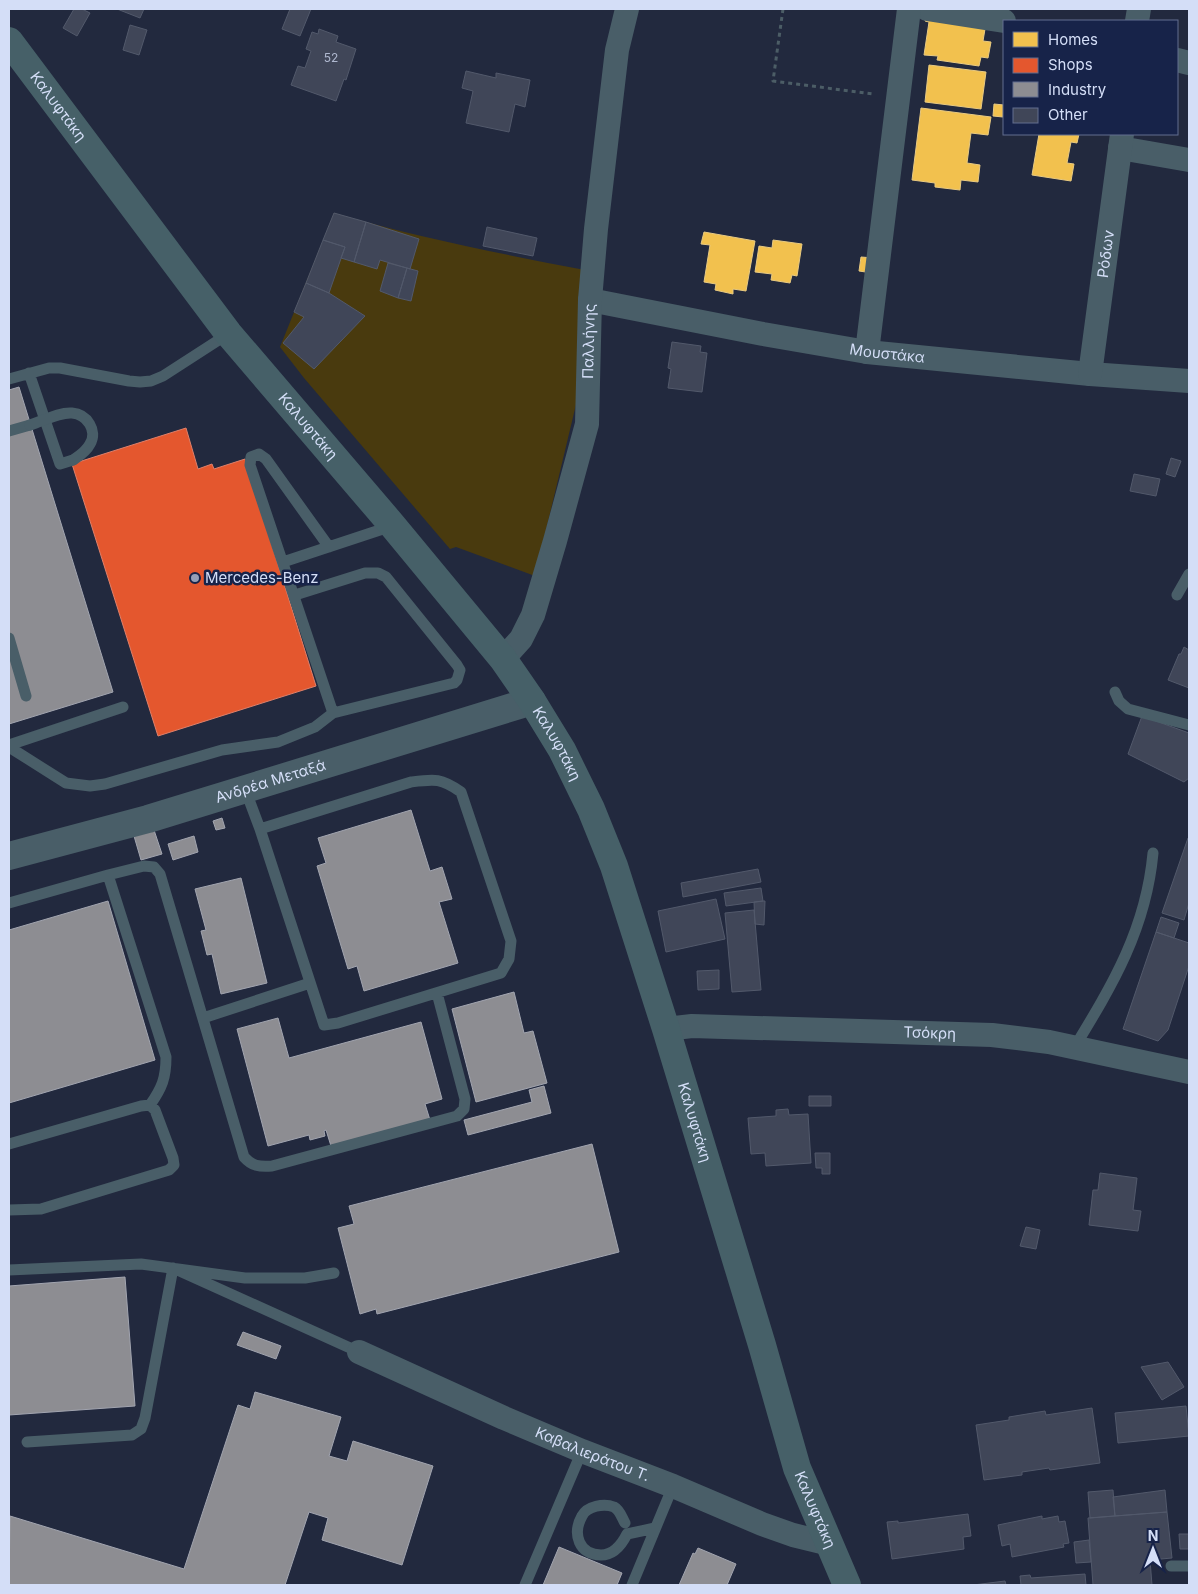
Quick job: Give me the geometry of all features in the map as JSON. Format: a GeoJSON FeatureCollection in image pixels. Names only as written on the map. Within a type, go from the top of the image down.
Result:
{"type":"FeatureCollection","features":[{"type":"Feature","properties":{"kind":"main road","name":"Καλυφτάκη"},"geometry":{"type":"LineString","coordinates":[[9,41],[228,333],[393,526],[503,659],[562,750],[594,817],[614,866],[666,1028],[798,1468],[847,1585]]}},
{"type":"Feature","properties":{"kind":"street","name":"Παλλήνης"},"geometry":{"type":"LineString","coordinates":[[503,659],[521,639],[534,615],[587,424],[590,300],[596,229],[617,50],[627,9]]}},
{"type":"Feature","properties":{"kind":"street"},"geometry":{"type":"LineString","coordinates":[[867,352],[909,9]]}},
{"type":"Feature","properties":{"kind":"street"},"geometry":{"type":"LineString","coordinates":[[927,9],[1003,21]]}},
{"type":"Feature","properties":{"kind":"street"},"geometry":{"type":"LineString","coordinates":[[1121,141],[1189,160]]}},
{"type":"Feature","properties":{"kind":"street","name":"Ρόδων"},"geometry":{"type":"LineString","coordinates":[[1090,374],[1121,141]]}},
{"type":"Feature","properties":{"kind":"street","name":"Μουστάκα"},"geometry":{"type":"LineString","coordinates":[[590,300],[867,352],[1090,374],[1189,380]]}},
{"type":"Feature","properties":{"kind":"street","name":"Ανδρέα Μεταξά"},"geometry":{"type":"LineString","coordinates":[[9,856],[148,819],[532,701]]}},
{"type":"Feature","properties":{"kind":"street","name":"Τσόκρη"},"geometry":{"type":"LineString","coordinates":[[666,1028],[692,1026],[992,1035],[1049,1042],[1189,1072]]}},
{"type":"Feature","properties":{"kind":"street","name":"Καβαλιεράτου Τ."},"geometry":{"type":"LineString","coordinates":[[359,1352],[582,1451],[673,1486],[762,1524],[793,1535],[830,1544]]}},
{"type":"Feature","properties":{"kind":"lane"},"geometry":{"type":"LineString","coordinates":[[9,379],[48,368],[60,368],[129,381],[151,381],[163,376],[228,333]]}},
{"type":"Feature","properties":{"kind":"lane"},"geometry":{"type":"LineString","coordinates":[[9,431],[30,425],[69,413],[83,416],[89,422],[93,436],[91,444],[72,460],[60,464],[29,373]]}},
{"type":"Feature","properties":{"kind":"lane"},"geometry":{"type":"LineString","coordinates":[[329,547],[266,459],[259,454],[255,455],[250,460],[250,465],[333,713]]}},
{"type":"Feature","properties":{"kind":"lane"},"geometry":{"type":"LineString","coordinates":[[283,562],[393,526]]}},
{"type":"Feature","properties":{"kind":"lane"},"geometry":{"type":"LineString","coordinates":[[9,746],[66,783],[90,786],[105,784],[222,750],[278,742],[315,727],[333,713],[454,683],[460,674],[460,670],[386,577],[382,575],[365,574],[295,595]]}},
{"type":"Feature","properties":{"kind":"lane"},"geometry":{"type":"LineString","coordinates":[[1177,595],[1189,574]]}},
{"type":"Feature","properties":{"kind":"lane"},"geometry":{"type":"LineString","coordinates":[[9,638],[26,696]]}},
{"type":"Feature","properties":{"kind":"lane"},"geometry":{"type":"LineString","coordinates":[[1115,692],[1119,701],[1128,709],[1189,725]]}},
{"type":"Feature","properties":{"kind":"lane"},"geometry":{"type":"LineString","coordinates":[[9,746],[123,707]]}},
{"type":"Feature","properties":{"kind":"lane"},"geometry":{"type":"LineString","coordinates":[[245,789],[260,829],[324,1025],[338,1023],[501,973],[509,958],[511,941],[461,792],[445,781],[429,779],[411,782],[260,829]]}},
{"type":"Feature","properties":{"kind":"lane"},"geometry":{"type":"LineString","coordinates":[[1074,1048],[1108,993],[1125,959],[1146,900],[1153,853]]}},
{"type":"Feature","properties":{"kind":"lane"},"geometry":{"type":"LineString","coordinates":[[9,903],[144,866],[154,867],[160,874],[244,1157],[250,1164],[261,1167],[272,1166],[457,1116],[464,1109],[465,1099],[437,993]]}},
{"type":"Feature","properties":{"kind":"lane"},"geometry":{"type":"LineString","coordinates":[[9,1144],[150,1105],[160,1090],[166,1071],[166,1057],[108,875]]}},
{"type":"Feature","properties":{"kind":"lane"},"geometry":{"type":"LineString","coordinates":[[203,1018],[310,983]]}},
{"type":"Feature","properties":{"kind":"lane"},"geometry":{"type":"LineString","coordinates":[[9,1210],[41,1209],[169,1170],[174,1165],[173,1158],[155,1110],[150,1105]]}},
{"type":"Feature","properties":{"kind":"lane"},"geometry":{"type":"LineString","coordinates":[[9,1270],[141,1264],[245,1278],[304,1278],[334,1273]]}},
{"type":"Feature","properties":{"kind":"lane"},"geometry":{"type":"LineString","coordinates":[[173,1268],[359,1352]]}},
{"type":"Feature","properties":{"kind":"lane"},"geometry":{"type":"LineString","coordinates":[[27,1442],[132,1435],[141,1429],[145,1418],[173,1268]]}},
{"type":"Feature","properties":{"kind":"lane"},"geometry":{"type":"LineString","coordinates":[[525,1585],[582,1451]]}},
{"type":"Feature","properties":{"kind":"lane"},"geometry":{"type":"LineString","coordinates":[[632,1585],[673,1486]]}},
{"type":"Feature","properties":{"kind":"lane"},"geometry":{"type":"LineString","coordinates":[[625,1523],[620,1513],[614,1507],[593,1507],[583,1514],[579,1524],[578,1539],[585,1551],[594,1555],[608,1555],[622,1544],[627,1534],[655,1528]]}},
{"type":"Feature","properties":{"kind":"lane"},"geometry":{"type":"LineString","coordinates":[[1171,1566],[1189,1566]]}},
{"type":"Feature","properties":{"kind":"path"},"geometry":{"type":"LineString","coordinates":[[783,9],[773,81],[898,97]]}},
{"type":"Feature","properties":{"kind":"shaded area"},"geometry":{"type":"Polygon","coordinates":[[[334,213],[427,237],[585,270],[579,392],[535,576],[456,547],[450,549],[304,378],[280,347],[334,213]]]}},
{"type":"Feature","properties":{"kind":"building: Homes"},"geometry":{"type":"Polygon","coordinates":[[[926,13],[985,29],[983,41],[991,42],[988,58],[981,57],[979,66],[937,60],[938,56],[924,55],[929,22],[925,21],[926,13]]]}},
{"type":"Feature","properties":{"kind":"building: Homes"},"geometry":{"type":"Polygon","coordinates":[[[929,65],[986,72],[981,109],[925,102],[929,65]]]}},
{"type":"Feature","properties":{"kind":"building: Homes"},"geometry":{"type":"Polygon","coordinates":[[[994,104],[1003,105],[1003,117],[993,116],[994,104]]]}},
{"type":"Feature","properties":{"kind":"building: Homes"},"geometry":{"type":"Polygon","coordinates":[[[921,108],[991,117],[988,135],[971,133],[967,163],[980,165],[978,182],[961,180],[960,190],[935,187],[935,183],[912,180],[921,108]]]}},
{"type":"Feature","properties":{"kind":"building: Homes"},"geometry":{"type":"Polygon","coordinates":[[[1039,135],[1079,135],[1077,143],[1071,142],[1067,163],[1074,164],[1071,181],[1032,175],[1039,135]]]}},
{"type":"Feature","properties":{"kind":"building: Homes"},"geometry":{"type":"Polygon","coordinates":[[[704,232],[755,241],[746,291],[733,289],[733,294],[715,290],[716,284],[704,282],[710,245],[701,244],[704,232]]]}},
{"type":"Feature","properties":{"kind":"building: Homes"},"geometry":{"type":"Polygon","coordinates":[[[773,240],[802,244],[797,276],[792,275],[790,283],[771,280],[772,274],[755,272],[759,246],[772,248],[773,240]]]}},
{"type":"Feature","properties":{"kind":"building: Homes"},"geometry":{"type":"Polygon","coordinates":[[[861,257],[874,258],[872,273],[859,271],[861,257]]]}},
{"type":"Feature","properties":{"kind":"building: Shops","name":"Mercedes-Benz"},"geometry":{"type":"Polygon","coordinates":[[[186,428],[198,469],[212,464],[214,469],[245,459],[316,686],[158,736],[72,464],[186,428]]]}},
{"type":"Feature","properties":{"kind":"building: Industry"},"geometry":{"type":"Polygon","coordinates":[[[19,387],[113,692],[9,724],[9,390],[19,387]]]}},
{"type":"Feature","properties":{"kind":"building: Industry"},"geometry":{"type":"Polygon","coordinates":[[[411,810],[430,871],[442,867],[452,899],[439,902],[458,963],[364,991],[357,966],[348,969],[317,866],[326,863],[318,838],[411,810]]]}},
{"type":"Feature","properties":{"kind":"building: Industry"},"geometry":{"type":"Polygon","coordinates":[[[222,818],[225,828],[216,830],[213,821],[222,818]]]}},
{"type":"Feature","properties":{"kind":"building: Industry"},"geometry":{"type":"Polygon","coordinates":[[[154,830],[162,854],[141,860],[134,836],[154,830]]]}},
{"type":"Feature","properties":{"kind":"building: Industry"},"geometry":{"type":"Polygon","coordinates":[[[194,836],[198,852],[173,860],[168,844],[194,836]]]}},
{"type":"Feature","properties":{"kind":"building: Industry"},"geometry":{"type":"Polygon","coordinates":[[[241,878],[267,983],[221,994],[212,954],[207,955],[201,931],[206,930],[195,889],[241,878]]]}},
{"type":"Feature","properties":{"kind":"building: Industry"},"geometry":{"type":"Polygon","coordinates":[[[108,901],[155,1060],[9,1103],[9,930],[108,901]]]}},
{"type":"Feature","properties":{"kind":"building: Industry"},"geometry":{"type":"Polygon","coordinates":[[[514,992],[524,1033],[533,1031],[547,1083],[476,1102],[452,1009],[514,992]]]}},
{"type":"Feature","properties":{"kind":"building: Industry"},"geometry":{"type":"Polygon","coordinates":[[[278,1018],[289,1058],[421,1022],[442,1099],[425,1104],[430,1120],[331,1146],[326,1130],[324,1131],[325,1136],[310,1140],[309,1135],[268,1146],[237,1029],[278,1018]]]}},
{"type":"Feature","properties":{"kind":"building: Industry"},"geometry":{"type":"Polygon","coordinates":[[[544,1086],[551,1113],[468,1135],[464,1120],[532,1102],[529,1090],[544,1086]]]}},
{"type":"Feature","properties":{"kind":"building: Industry"},"geometry":{"type":"Polygon","coordinates":[[[592,1144],[619,1252],[377,1314],[376,1309],[360,1314],[338,1228],[354,1224],[349,1206],[592,1144]]]}},
{"type":"Feature","properties":{"kind":"building: Industry"},"geometry":{"type":"Polygon","coordinates":[[[125,1277],[135,1406],[9,1415],[9,1286],[125,1277]]]}},
{"type":"Feature","properties":{"kind":"building: Industry"},"geometry":{"type":"Polygon","coordinates":[[[243,1332],[281,1346],[276,1359],[237,1345],[243,1332]]]}},
{"type":"Feature","properties":{"kind":"building: Industry"},"geometry":{"type":"Polygon","coordinates":[[[255,1392],[341,1417],[329,1456],[347,1461],[353,1441],[433,1466],[402,1565],[322,1540],[328,1518],[309,1512],[285,1585],[9,1585],[10,1516],[184,1569],[238,1405],[250,1409],[255,1392]]]}},
{"type":"Feature","properties":{"kind":"building: Industry"},"geometry":{"type":"Polygon","coordinates":[[[559,1547],[622,1573],[617,1585],[543,1585],[559,1547]]]}},
{"type":"Feature","properties":{"kind":"building: Industry"},"geometry":{"type":"Polygon","coordinates":[[[698,1548],[736,1564],[727,1585],[679,1585],[693,1553],[695,1554],[698,1548]]]}},
{"type":"Feature","properties":{"kind":"building: Other"},"geometry":{"type":"Polygon","coordinates":[[[74,9],[82,9],[90,13],[77,36],[63,28],[74,9]]]}},
{"type":"Feature","properties":{"kind":"building: Other"},"geometry":{"type":"Polygon","coordinates":[[[117,9],[144,9],[140,18],[117,9]]]}},
{"type":"Feature","properties":{"kind":"building: Other"},"geometry":{"type":"Polygon","coordinates":[[[290,9],[311,9],[300,36],[282,29],[290,9]]]}},
{"type":"Feature","properties":{"kind":"building: Other"},"geometry":{"type":"Polygon","coordinates":[[[130,25],[147,30],[139,55],[123,50],[130,25]]]}},
{"type":"Feature","properties":{"kind":"building: Other"},"geometry":{"type":"Polygon","coordinates":[[[319,29],[338,36],[336,42],[356,49],[346,80],[344,79],[336,101],[291,85],[298,66],[305,68],[311,51],[306,49],[312,32],[318,34],[319,29]]]}},
{"type":"Feature","properties":{"kind":"building: Other"},"geometry":{"type":"Polygon","coordinates":[[[466,71],[496,78],[496,73],[530,80],[525,107],[515,104],[509,132],[466,123],[473,91],[462,88],[466,71]]]}},
{"type":"Feature","properties":{"kind":"building: Other"},"geometry":{"type":"Polygon","coordinates":[[[334,213],[366,222],[354,262],[341,258],[345,247],[323,240],[334,213]]]}},
{"type":"Feature","properties":{"kind":"building: Other"},"geometry":{"type":"Polygon","coordinates":[[[366,222],[419,239],[410,269],[380,260],[377,269],[354,262],[366,222]]]}},
{"type":"Feature","properties":{"kind":"building: Other"},"geometry":{"type":"Polygon","coordinates":[[[487,227],[537,238],[533,256],[483,246],[487,227]]]}},
{"type":"Feature","properties":{"kind":"building: Other"},"geometry":{"type":"Polygon","coordinates":[[[323,240],[345,247],[329,293],[306,283],[323,240]]]}},
{"type":"Feature","properties":{"kind":"building: Other"},"geometry":{"type":"Polygon","coordinates":[[[388,263],[407,268],[398,298],[380,291],[388,263]]]}},
{"type":"Feature","properties":{"kind":"building: Other"},"geometry":{"type":"Polygon","coordinates":[[[407,268],[418,271],[411,301],[398,298],[407,268]]]}},
{"type":"Feature","properties":{"kind":"building: Other"},"geometry":{"type":"Polygon","coordinates":[[[306,283],[329,293],[365,316],[314,369],[283,343],[304,317],[294,312],[306,283]]]}},
{"type":"Feature","properties":{"kind":"building: Other"},"geometry":{"type":"Polygon","coordinates":[[[672,342],[701,346],[700,352],[707,353],[702,392],[668,388],[671,369],[668,368],[672,342]]]}},
{"type":"Feature","properties":{"kind":"building: Other"},"geometry":{"type":"Polygon","coordinates":[[[1171,458],[1181,461],[1175,477],[1166,474],[1171,458]]]}},
{"type":"Feature","properties":{"kind":"building: Other"},"geometry":{"type":"Polygon","coordinates":[[[1134,474],[1160,479],[1156,496],[1130,491],[1134,474]]]}},
{"type":"Feature","properties":{"kind":"building: Other"},"geometry":{"type":"Polygon","coordinates":[[[1184,647],[1189,650],[1189,688],[1168,680],[1184,647]]]}},
{"type":"Feature","properties":{"kind":"building: Other"},"geometry":{"type":"Polygon","coordinates":[[[1142,716],[1189,733],[1189,778],[1184,782],[1128,754],[1142,716]]]}},
{"type":"Feature","properties":{"kind":"building: Other"},"geometry":{"type":"Polygon","coordinates":[[[1188,838],[1189,903],[1184,920],[1162,913],[1188,838]]]}},
{"type":"Feature","properties":{"kind":"building: Other"},"geometry":{"type":"Polygon","coordinates":[[[758,869],[761,882],[683,897],[681,883],[758,869]]]}},
{"type":"Feature","properties":{"kind":"building: Other"},"geometry":{"type":"Polygon","coordinates":[[[761,888],[763,901],[726,906],[724,893],[761,888]]]}},
{"type":"Feature","properties":{"kind":"building: Other"},"geometry":{"type":"Polygon","coordinates":[[[716,899],[725,939],[666,952],[658,911],[716,899]]]}},
{"type":"Feature","properties":{"kind":"building: Other"},"geometry":{"type":"Polygon","coordinates":[[[765,901],[764,925],[755,924],[754,902],[765,901]]]}},
{"type":"Feature","properties":{"kind":"building: Other"},"geometry":{"type":"Polygon","coordinates":[[[754,910],[761,990],[732,992],[725,913],[754,910]]]}},
{"type":"Feature","properties":{"kind":"building: Other"},"geometry":{"type":"Polygon","coordinates":[[[1161,917],[1179,923],[1174,938],[1156,932],[1161,917]]]}},
{"type":"Feature","properties":{"kind":"building: Other"},"geometry":{"type":"Polygon","coordinates":[[[1156,932],[1189,943],[1189,966],[1168,1030],[1158,1041],[1123,1029],[1156,932]]]}},
{"type":"Feature","properties":{"kind":"building: Other"},"geometry":{"type":"Polygon","coordinates":[[[719,970],[719,989],[698,990],[697,971],[719,970]]]}},
{"type":"Feature","properties":{"kind":"building: Other"},"geometry":{"type":"Polygon","coordinates":[[[809,1096],[831,1096],[831,1106],[809,1106],[809,1096]]]}},
{"type":"Feature","properties":{"kind":"building: Other"},"geometry":{"type":"Polygon","coordinates":[[[788,1109],[789,1115],[808,1114],[811,1163],[766,1166],[765,1153],[751,1154],[748,1118],[776,1116],[776,1110],[788,1109]]]}},
{"type":"Feature","properties":{"kind":"building: Other"},"geometry":{"type":"Polygon","coordinates":[[[815,1153],[830,1153],[830,1174],[822,1174],[822,1168],[816,1168],[815,1153]]]}},
{"type":"Feature","properties":{"kind":"building: Other"},"geometry":{"type":"Polygon","coordinates":[[[1100,1173],[1137,1178],[1133,1210],[1141,1211],[1138,1231],[1089,1225],[1093,1190],[1098,1190],[1100,1173]]]}},
{"type":"Feature","properties":{"kind":"building: Other"},"geometry":{"type":"Polygon","coordinates":[[[1026,1227],[1040,1230],[1036,1249],[1020,1246],[1026,1227]]]}},
{"type":"Feature","properties":{"kind":"building: Other"},"geometry":{"type":"Polygon","coordinates":[[[1168,1362],[1184,1387],[1162,1400],[1141,1367],[1168,1362]]]}},
{"type":"Feature","properties":{"kind":"building: Other"},"geometry":{"type":"Polygon","coordinates":[[[1186,1406],[1189,1436],[1118,1443],[1115,1413],[1186,1406]]]}},
{"type":"Feature","properties":{"kind":"building: Other"},"geometry":{"type":"Polygon","coordinates":[[[1092,1408],[1100,1463],[1050,1470],[1049,1468],[1022,1472],[1022,1475],[984,1480],[976,1425],[1009,1420],[1009,1417],[1045,1411],[1046,1415],[1092,1408]]]}},
{"type":"Feature","properties":{"kind":"building: Other"},"geometry":{"type":"Polygon","coordinates":[[[1113,1490],[1115,1516],[1090,1518],[1088,1492],[1113,1490]]]}},
{"type":"Feature","properties":{"kind":"building: Other"},"geometry":{"type":"Polygon","coordinates":[[[1165,1490],[1167,1512],[1115,1516],[1113,1497],[1165,1490]]]}},
{"type":"Feature","properties":{"kind":"building: Other"},"geometry":{"type":"Polygon","coordinates":[[[1167,1512],[1172,1558],[1150,1560],[1152,1585],[1093,1585],[1088,1518],[1167,1512]]]}},
{"type":"Feature","properties":{"kind":"building: Other"},"geometry":{"type":"Polygon","coordinates":[[[968,1514],[971,1536],[963,1537],[964,1549],[892,1559],[887,1522],[898,1521],[898,1523],[968,1514]]]}},
{"type":"Feature","properties":{"kind":"building: Other"},"geometry":{"type":"Polygon","coordinates":[[[1042,1516],[1042,1519],[1058,1516],[1059,1522],[1065,1521],[1069,1543],[1063,1544],[1064,1547],[1012,1557],[1010,1544],[1002,1546],[998,1525],[1042,1516]]]}},
{"type":"Feature","properties":{"kind":"building: Other"},"geometry":{"type":"Polygon","coordinates":[[[1179,1534],[1189,1534],[1189,1549],[1180,1549],[1179,1534]]]}},
{"type":"Feature","properties":{"kind":"building: Other"},"geometry":{"type":"Polygon","coordinates":[[[1089,1540],[1091,1562],[1076,1563],[1074,1542],[1089,1540]]]}},
{"type":"Feature","properties":{"kind":"building: Other"},"geometry":{"type":"Polygon","coordinates":[[[1085,1574],[1086,1585],[1021,1585],[1020,1576],[1030,1575],[1031,1578],[1085,1574]]]}},
{"type":"Feature","properties":{"kind":"building: Other"},"geometry":{"type":"Polygon","coordinates":[[[1005,1581],[1006,1585],[973,1585],[1005,1581]]]}},
{"type":"Feature","properties":{"kind":"place","name":"Mercedes-Benz"},"geometry":{"type":"Point","coordinates":[195,578]}}]}
